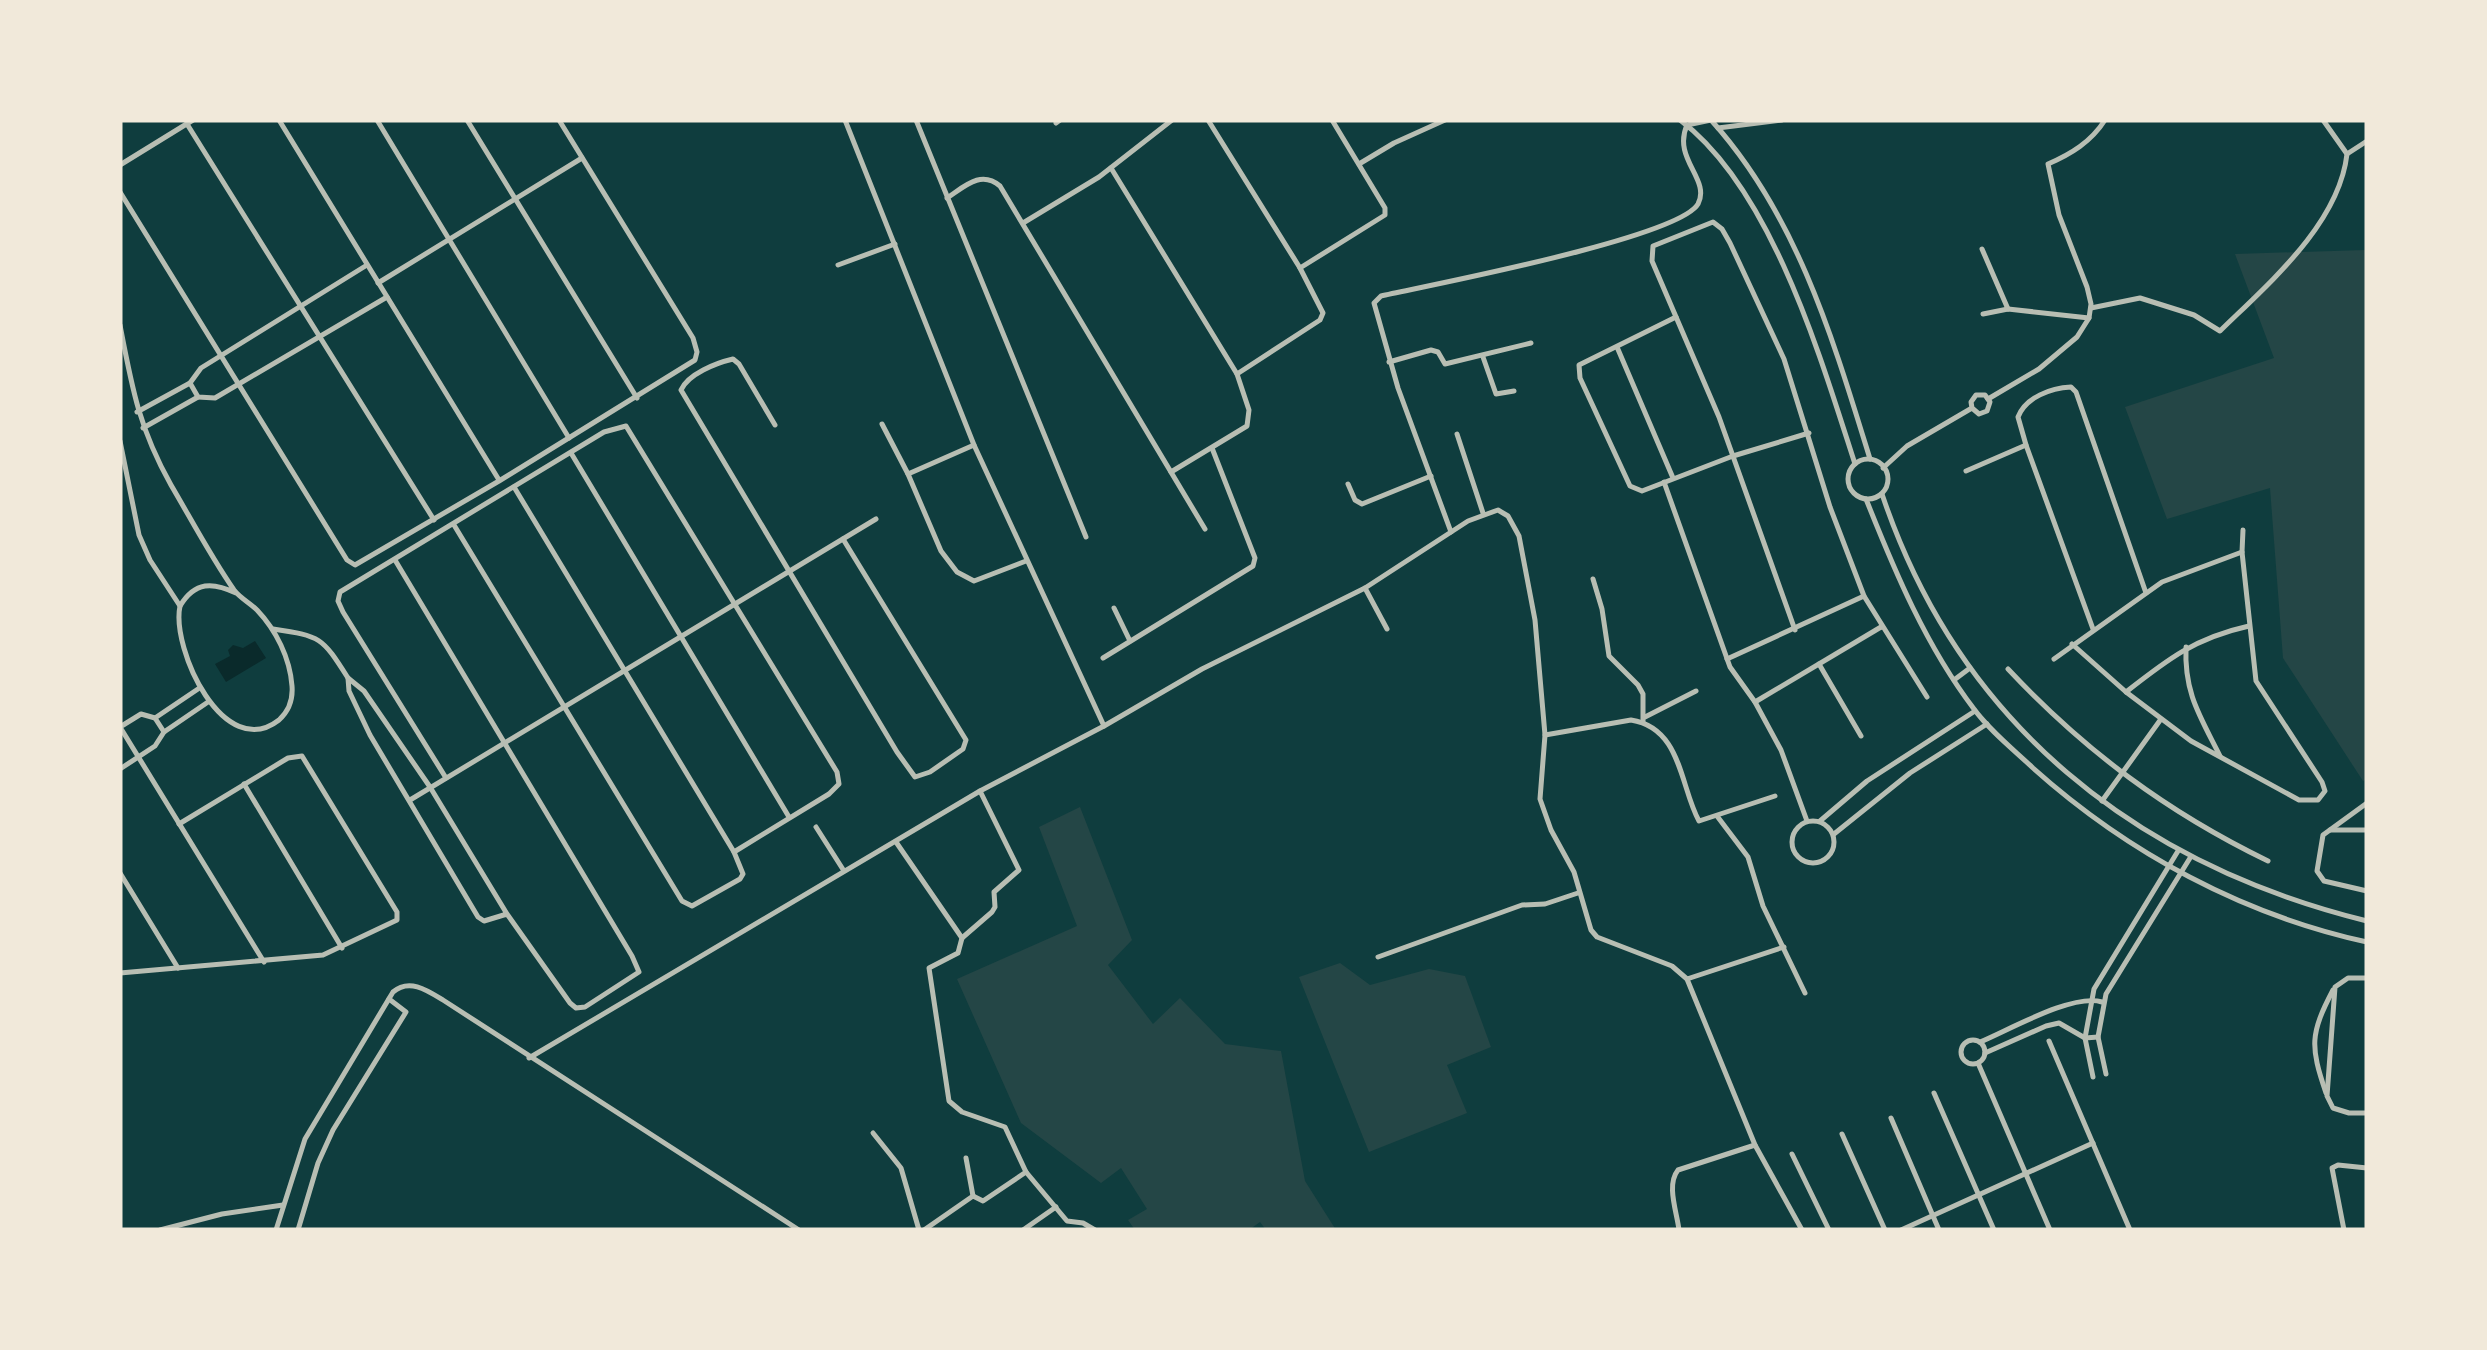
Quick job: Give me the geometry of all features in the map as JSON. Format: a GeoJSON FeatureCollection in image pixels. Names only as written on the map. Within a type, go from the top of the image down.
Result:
{"type":"FeatureCollection","features":[{"type":"Feature","properties":{"kind":"street"},"geometry":{"type":"LineString","coordinates":[[279,120],[499,481]]}},
{"type":"Feature","properties":{"kind":"street"},"geometry":{"type":"LineString","coordinates":[[377,120],[568,438]]}},
{"type":"Feature","properties":{"kind":"street"},"geometry":{"type":"LineString","coordinates":[[467,120],[637,398]]}},
{"type":"Feature","properties":{"kind":"street"},"geometry":{"type":"LineString","coordinates":[[120,192],[347,560],[355,566],[695,360],[693,338],[559,120]]}},
{"type":"Feature","properties":{"kind":"street"},"geometry":{"type":"LineString","coordinates":[[844,120],[974,445],[1104,726]]}},
{"type":"Feature","properties":{"kind":"street"},"geometry":{"type":"LineString","coordinates":[[916,120],[1086,536]]}},
{"type":"Feature","properties":{"kind":"street"},"geometry":{"type":"LineString","coordinates":[[1022,223],[1112,168],[1172,120]]}},
{"type":"Feature","properties":{"kind":"street"},"geometry":{"type":"LineString","coordinates":[[1208,120],[1324,313],[1320,320],[1237,374]]}},
{"type":"Feature","properties":{"kind":"street"},"geometry":{"type":"LineString","coordinates":[[1300,268],[1385,215],[1385,208],[1332,120]]}},
{"type":"Feature","properties":{"kind":"street"},"geometry":{"type":"LineString","coordinates":[[1360,164],[1394,143],[1445,120]]}},
{"type":"Feature","properties":{"kind":"street"},"geometry":{"type":"LineString","coordinates":[[1680,120],[1721,160],[1782,262],[1816,342],[1855,464],[1848,479],[1850,487],[1866,499],[1915,616],[1975,711],[2057,789],[2180,873],[2248,907],[2313,931],[2367,942]]}},
{"type":"Feature","properties":{"kind":"street"},"geometry":{"type":"LineString","coordinates":[[1687,125],[1711,120],[1738,150],[1798,252],[1834,340],[1870,459],[1883,468],[1888,480],[1882,494],[1930,610],[1995,700],[2063,772],[2179,850],[2268,892],[2367,922]]}},
{"type":"Feature","properties":{"kind":"street"},"geometry":{"type":"LineString","coordinates":[[1718,128],[1782,120]]}},
{"type":"Feature","properties":{"kind":"street"},"geometry":{"type":"LineString","coordinates":[[1988,400],[2039,370],[2077,337],[2089,318],[2087,288],[2059,215],[2048,164],[2072,154],[2105,120]]}},
{"type":"Feature","properties":{"kind":"street"},"geometry":{"type":"LineString","coordinates":[[2091,308],[2140,298],[2194,315],[2220,331],[2289,260],[2342,184],[2347,154],[2323,120]]}},
{"type":"Feature","properties":{"kind":"street"},"geometry":{"type":"LineString","coordinates":[[120,165],[190,122],[434,520]]}},
{"type":"Feature","properties":{"kind":"street"},"geometry":{"type":"LineString","coordinates":[[1451,532],[1389,362],[1374,303],[1381,296],[1603,245],[1687,216],[1698,203],[1701,189],[1683,150],[1687,125]]}},
{"type":"Feature","properties":{"kind":"street"},"geometry":{"type":"LineString","coordinates":[[2347,154],[2367,141]]}},
{"type":"Feature","properties":{"kind":"street"},"geometry":{"type":"LineString","coordinates":[[378,282],[582,158]]}},
{"type":"Feature","properties":{"kind":"street"},"geometry":{"type":"LineString","coordinates":[[1112,168],[1237,374],[1250,410],[1246,426],[1171,472]]}},
{"type":"Feature","properties":{"kind":"street"},"geometry":{"type":"LineString","coordinates":[[947,198],[982,177],[991,178],[1000,186],[1204,529]]}},
{"type":"Feature","properties":{"kind":"street"},"geometry":{"type":"LineString","coordinates":[[1795,630],[1732,456],[1652,261],[1653,246],[1714,222],[1730,243],[1784,359],[1830,508],[1864,596],[1928,698]]}},
{"type":"Feature","properties":{"kind":"street"},"geometry":{"type":"LineString","coordinates":[[838,264],[895,244]]}},
{"type":"Feature","properties":{"kind":"street"},"geometry":{"type":"LineString","coordinates":[[1982,250],[2008,309]]}},
{"type":"Feature","properties":{"kind":"street"},"geometry":{"type":"LineString","coordinates":[[136,412],[190,383],[202,368],[367,264]]}},
{"type":"Feature","properties":{"kind":"street"},"geometry":{"type":"LineString","coordinates":[[143,428],[198,396],[215,398],[387,297]]}},
{"type":"Feature","properties":{"kind":"street"},"geometry":{"type":"LineString","coordinates":[[1984,314],[2008,309],[2089,318]]}},
{"type":"Feature","properties":{"kind":"street"},"geometry":{"type":"LineString","coordinates":[[1676,317],[1579,366],[1579,374],[1630,486],[1642,490],[1732,456],[1809,434]]}},
{"type":"Feature","properties":{"kind":"street"},"geometry":{"type":"LineString","coordinates":[[120,325],[136,412],[169,481],[236,594]]}},
{"type":"Feature","properties":{"kind":"street"},"geometry":{"type":"LineString","coordinates":[[1389,362],[1431,350],[1438,352],[1445,364],[1532,343]]}},
{"type":"Feature","properties":{"kind":"street"},"geometry":{"type":"LineString","coordinates":[[1616,347],[1673,478]]}},
{"type":"Feature","properties":{"kind":"street"},"geometry":{"type":"LineString","coordinates":[[1483,356],[1496,394],[1514,392]]}},
{"type":"Feature","properties":{"kind":"street"},"geometry":{"type":"LineString","coordinates":[[774,425],[733,360],[684,382],[680,390],[897,752],[915,777],[930,772],[964,749],[966,740],[843,539]]}},
{"type":"Feature","properties":{"kind":"street"},"geometry":{"type":"LineString","coordinates":[[190,383],[198,396]]}},
{"type":"Feature","properties":{"kind":"street"},"geometry":{"type":"LineString","coordinates":[[2092,628],[2018,417],[2022,407],[2048,392],[2071,387],[2084,410],[2146,593]]}},
{"type":"Feature","properties":{"kind":"street"},"geometry":{"type":"LineString","coordinates":[[1976,395],[1985,395],[1987,411],[1979,414],[1972,408],[1976,395]]}},
{"type":"Feature","properties":{"kind":"street"},"geometry":{"type":"LineString","coordinates":[[1883,468],[1907,446],[1972,408]]}},
{"type":"Feature","properties":{"kind":"street"},"geometry":{"type":"LineString","coordinates":[[882,424],[941,550],[957,572],[974,581],[1026,562]]}},
{"type":"Feature","properties":{"kind":"street"},"geometry":{"type":"LineString","coordinates":[[446,778],[338,602],[340,592],[604,432],[626,426],[737,603],[836,772],[838,784],[829,794],[734,852]]}},
{"type":"Feature","properties":{"kind":"street"},"geometry":{"type":"LineString","coordinates":[[1456,434],[1484,513]]}},
{"type":"Feature","properties":{"kind":"street"},"geometry":{"type":"LineString","coordinates":[[120,441],[139,535],[180,606],[180,630],[199,689],[232,722],[246,728],[267,727],[283,717],[291,702],[292,684],[286,656],[256,609],[217,584],[206,585],[186,597],[180,606]]}},
{"type":"Feature","properties":{"kind":"street"},"geometry":{"type":"LineString","coordinates":[[908,474],[974,445]]}},
{"type":"Feature","properties":{"kind":"street"},"geometry":{"type":"LineString","coordinates":[[1966,471],[2026,445]]}},
{"type":"Feature","properties":{"kind":"street"},"geometry":{"type":"LineString","coordinates":[[1104,658],[1253,566],[1255,558],[1212,448]]}},
{"type":"Feature","properties":{"kind":"street"},"geometry":{"type":"LineString","coordinates":[[570,453],[789,817]]}},
{"type":"Feature","properties":{"kind":"street"},"geometry":{"type":"LineString","coordinates":[[1855,464],[1870,459]]}},
{"type":"Feature","properties":{"kind":"street"},"geometry":{"type":"LineString","coordinates":[[1348,484],[1355,500],[1362,504],[1431,476]]}},
{"type":"Feature","properties":{"kind":"street"},"geometry":{"type":"LineString","coordinates":[[1664,482],[1726,658],[1781,750],[1807,821]]}},
{"type":"Feature","properties":{"kind":"street"},"geometry":{"type":"LineString","coordinates":[[454,525],[682,901],[692,906],[740,879],[742,874],[734,852],[514,486]]}},
{"type":"Feature","properties":{"kind":"street"},"geometry":{"type":"LineString","coordinates":[[1866,499],[1882,494]]}},
{"type":"Feature","properties":{"kind":"street"},"geometry":{"type":"LineString","coordinates":[[529,1058],[980,791],[1202,669],[1364,588],[1451,532],[1484,513],[1498,510],[1508,516],[1519,536],[1534,620],[1544,735],[1540,799],[1551,830],[1574,872],[1590,930],[1596,937],[1661,961],[1687,979],[1755,1145],[1802,1230]]}},
{"type":"Feature","properties":{"kind":"street"},"geometry":{"type":"LineString","coordinates":[[410,800],[876,519]]}},
{"type":"Feature","properties":{"kind":"street"},"geometry":{"type":"LineString","coordinates":[[2072,644],[2160,719],[2299,800],[2316,802],[2325,792],[2322,782],[2256,681],[2243,530]]}},
{"type":"Feature","properties":{"kind":"street"},"geometry":{"type":"LineString","coordinates":[[2054,659],[2092,628],[2162,582],[2242,552]]}},
{"type":"Feature","properties":{"kind":"street"},"geometry":{"type":"LineString","coordinates":[[272,629],[310,634],[322,641],[348,678],[364,691],[430,787],[507,914],[576,1008],[585,1008],[633,979],[638,968],[395,560]]}},
{"type":"Feature","properties":{"kind":"street"},"geometry":{"type":"LineString","coordinates":[[1593,579],[1610,656],[1638,684],[1643,694],[1644,720],[1676,757],[1697,819],[1702,821],[1775,796]]}},
{"type":"Feature","properties":{"kind":"street"},"geometry":{"type":"LineString","coordinates":[[1364,588],[1387,628]]}},
{"type":"Feature","properties":{"kind":"street"},"geometry":{"type":"LineString","coordinates":[[1726,658],[1864,596]]}},
{"type":"Feature","properties":{"kind":"street"},"geometry":{"type":"LineString","coordinates":[[1114,608],[1130,641]]}},
{"type":"Feature","properties":{"kind":"street"},"geometry":{"type":"LineString","coordinates":[[2126,692],[2186,647],[2214,634],[2250,625]]}},
{"type":"Feature","properties":{"kind":"street"},"geometry":{"type":"LineString","coordinates":[[1755,702],[1882,627]]}},
{"type":"Feature","properties":{"kind":"street"},"geometry":{"type":"LineString","coordinates":[[2186,647],[2185,673],[2192,704],[2221,758]]}},
{"type":"Feature","properties":{"kind":"street"},"geometry":{"type":"LineString","coordinates":[[1820,664],[1861,736]]}},
{"type":"Feature","properties":{"kind":"street"},"geometry":{"type":"LineString","coordinates":[[1954,680],[1970,668]]}},
{"type":"Feature","properties":{"kind":"street"},"geometry":{"type":"LineString","coordinates":[[2008,669],[2070,732],[2121,774],[2162,802],[2268,860]]}},
{"type":"Feature","properties":{"kind":"street"},"geometry":{"type":"LineString","coordinates":[[348,678],[349,690],[363,720],[478,917],[494,920],[507,914]]}},
{"type":"Feature","properties":{"kind":"street"},"geometry":{"type":"LineString","coordinates":[[155,718],[199,689]]}},
{"type":"Feature","properties":{"kind":"street"},"geometry":{"type":"LineString","coordinates":[[1544,735],[1644,720],[1696,691]]}},
{"type":"Feature","properties":{"kind":"street"},"geometry":{"type":"LineString","coordinates":[[120,769],[156,746],[164,732],[209,702]]}},
{"type":"Feature","properties":{"kind":"street"},"geometry":{"type":"LineString","coordinates":[[1820,821],[1834,834],[1834,848],[1826,859],[1807,862],[1796,854],[1792,842],[1796,829],[1807,821],[1820,821],[1855,790],[1975,711]]}},
{"type":"Feature","properties":{"kind":"street"},"geometry":{"type":"LineString","coordinates":[[363,720],[372,712],[379,714]]}},
{"type":"Feature","properties":{"kind":"street"},"geometry":{"type":"LineString","coordinates":[[164,732],[155,718],[141,714],[120,727],[264,962]]}},
{"type":"Feature","properties":{"kind":"street"},"geometry":{"type":"LineString","coordinates":[[2102,801],[2160,719]]}},
{"type":"Feature","properties":{"kind":"street"},"geometry":{"type":"LineString","coordinates":[[1834,834],[1910,773],[1987,724]]}},
{"type":"Feature","properties":{"kind":"street"},"geometry":{"type":"LineString","coordinates":[[120,972],[312,957],[342,948],[397,920],[397,912],[302,756],[288,758],[178,824]]}},
{"type":"Feature","properties":{"kind":"street"},"geometry":{"type":"LineString","coordinates":[[1901,758],[1910,773]]}},
{"type":"Feature","properties":{"kind":"street"},"geometry":{"type":"LineString","coordinates":[[244,784],[342,948]]}},
{"type":"Feature","properties":{"kind":"street"},"geometry":{"type":"LineString","coordinates":[[980,791],[1020,870],[994,892],[992,912],[962,938],[958,952],[930,968],[949,1101],[962,1112],[1005,1127],[1026,1172],[1067,1221],[1084,1223],[1094,1230]]}},
{"type":"Feature","properties":{"kind":"street"},"geometry":{"type":"LineString","coordinates":[[2367,803],[2328,830],[2321,840],[2317,876],[2324,882],[2367,891]]}},
{"type":"Feature","properties":{"kind":"street"},"geometry":{"type":"LineString","coordinates":[[1717,816],[1748,857],[1764,906],[1805,993]]}},
{"type":"Feature","properties":{"kind":"street"},"geometry":{"type":"LineString","coordinates":[[816,827],[844,871]]}},
{"type":"Feature","properties":{"kind":"street"},"geometry":{"type":"LineString","coordinates":[[2328,830],[2367,830]]}},
{"type":"Feature","properties":{"kind":"street"},"geometry":{"type":"LineString","coordinates":[[896,842],[962,938]]}},
{"type":"Feature","properties":{"kind":"street"},"geometry":{"type":"LineString","coordinates":[[2093,1077],[2084,1038],[2091,998],[2179,850]]}},
{"type":"Feature","properties":{"kind":"street"},"geometry":{"type":"LineString","coordinates":[[2106,1074],[2098,1037],[2103,1002],[2191,857]]}},
{"type":"Feature","properties":{"kind":"street"},"geometry":{"type":"LineString","coordinates":[[120,873],[178,968]]}},
{"type":"Feature","properties":{"kind":"street"},"geometry":{"type":"LineString","coordinates":[[1378,957],[1522,905],[1545,904],[1578,893]]}},
{"type":"Feature","properties":{"kind":"street"},"geometry":{"type":"LineString","coordinates":[[1687,979],[1785,947]]}},
{"type":"Feature","properties":{"kind":"street"},"geometry":{"type":"LineString","coordinates":[[2327,1096],[2318,1070],[2314,1036],[2335,987],[2348,978],[2367,978]]}},
{"type":"Feature","properties":{"kind":"street"},"geometry":{"type":"LineString","coordinates":[[276,1230],[305,1139],[391,995],[400,986],[412,985],[430,992],[799,1230]]}},
{"type":"Feature","properties":{"kind":"street"},"geometry":{"type":"LineString","coordinates":[[2335,987],[2328,1104],[2349,1113],[2367,1113]]}},
{"type":"Feature","properties":{"kind":"street"},"geometry":{"type":"LineString","coordinates":[[298,1230],[333,1130],[406,1012],[391,995]]}},
{"type":"Feature","properties":{"kind":"street"},"geometry":{"type":"LineString","coordinates":[[1978,1064],[1966,1062],[1960,1051],[1968,1041],[1980,1042],[2091,998],[2103,1002]]}},
{"type":"Feature","properties":{"kind":"street"},"geometry":{"type":"LineString","coordinates":[[1978,1064],[1985,1054],[2059,1023],[2084,1038],[2098,1037]]}},
{"type":"Feature","properties":{"kind":"street"},"geometry":{"type":"LineString","coordinates":[[2049,1041],[2130,1230]]}},
{"type":"Feature","properties":{"kind":"street"},"geometry":{"type":"LineString","coordinates":[[1980,1042],[1985,1054]]}},
{"type":"Feature","properties":{"kind":"street"},"geometry":{"type":"LineString","coordinates":[[1978,1064],[2050,1230]]}},
{"type":"Feature","properties":{"kind":"street"},"geometry":{"type":"LineString","coordinates":[[1934,1093],[1994,1230]]}},
{"type":"Feature","properties":{"kind":"street"},"geometry":{"type":"LineString","coordinates":[[1891,1118],[1940,1230]]}},
{"type":"Feature","properties":{"kind":"street"},"geometry":{"type":"LineString","coordinates":[[873,1133],[901,1168],[922,1230],[973,1196]]}},
{"type":"Feature","properties":{"kind":"street"},"geometry":{"type":"LineString","coordinates":[[1842,1134],[1885,1230]]}},
{"type":"Feature","properties":{"kind":"street"},"geometry":{"type":"LineString","coordinates":[[1901,1230],[2093,1143]]}},
{"type":"Feature","properties":{"kind":"street"},"geometry":{"type":"LineString","coordinates":[[1679,1230],[1672,1176],[1678,1170],[1755,1145]]}},
{"type":"Feature","properties":{"kind":"street"},"geometry":{"type":"LineString","coordinates":[[1792,1154],[1829,1230]]}},
{"type":"Feature","properties":{"kind":"street"},"geometry":{"type":"LineString","coordinates":[[966,1158],[973,1196],[983,1202],[1026,1172]]}},
{"type":"Feature","properties":{"kind":"street"},"geometry":{"type":"LineString","coordinates":[[2344,1230],[2332,1168],[2367,1168]]}},
{"type":"Feature","properties":{"kind":"street"},"geometry":{"type":"LineString","coordinates":[[160,1230],[222,1214],[283,1206]]}},
{"type":"Feature","properties":{"kind":"street"},"geometry":{"type":"LineString","coordinates":[[1023,1230],[1056,1207]]}},
{"type":"Feature","properties":{"kind":"shaded area"},"geometry":{"type":"Polygon","coordinates":[[[2365,250],[2367,779],[2363,781],[2283,658],[2270,488],[2167,519],[2125,407],[2274,358],[2235,254],[2365,250]]]}},
{"type":"Feature","properties":{"kind":"shaded area"},"geometry":{"type":"Polygon","coordinates":[[[255,641],[266,658],[226,682],[215,664],[230,656],[228,650],[233,645],[243,648],[255,641]]]}},
{"type":"Feature","properties":{"kind":"shaded area"},"geometry":{"type":"Polygon","coordinates":[[[1080,807],[1132,940],[1108,965],[1153,1024],[1180,998],[1225,1044],[1281,1051],[1305,1181],[1336,1230],[1266,1230],[1260,1222],[1249,1230],[1135,1230],[1128,1220],[1147,1209],[1121,1168],[1101,1183],[1021,1123],[957,979],[1077,926],[1039,827],[1080,807]]]}},
{"type":"Feature","properties":{"kind":"shaded area"},"geometry":{"type":"Polygon","coordinates":[[[1340,963],[1370,985],[1429,969],[1465,976],[1491,1047],[1447,1065],[1467,1113],[1369,1152],[1299,977],[1340,963]]]}}]}
